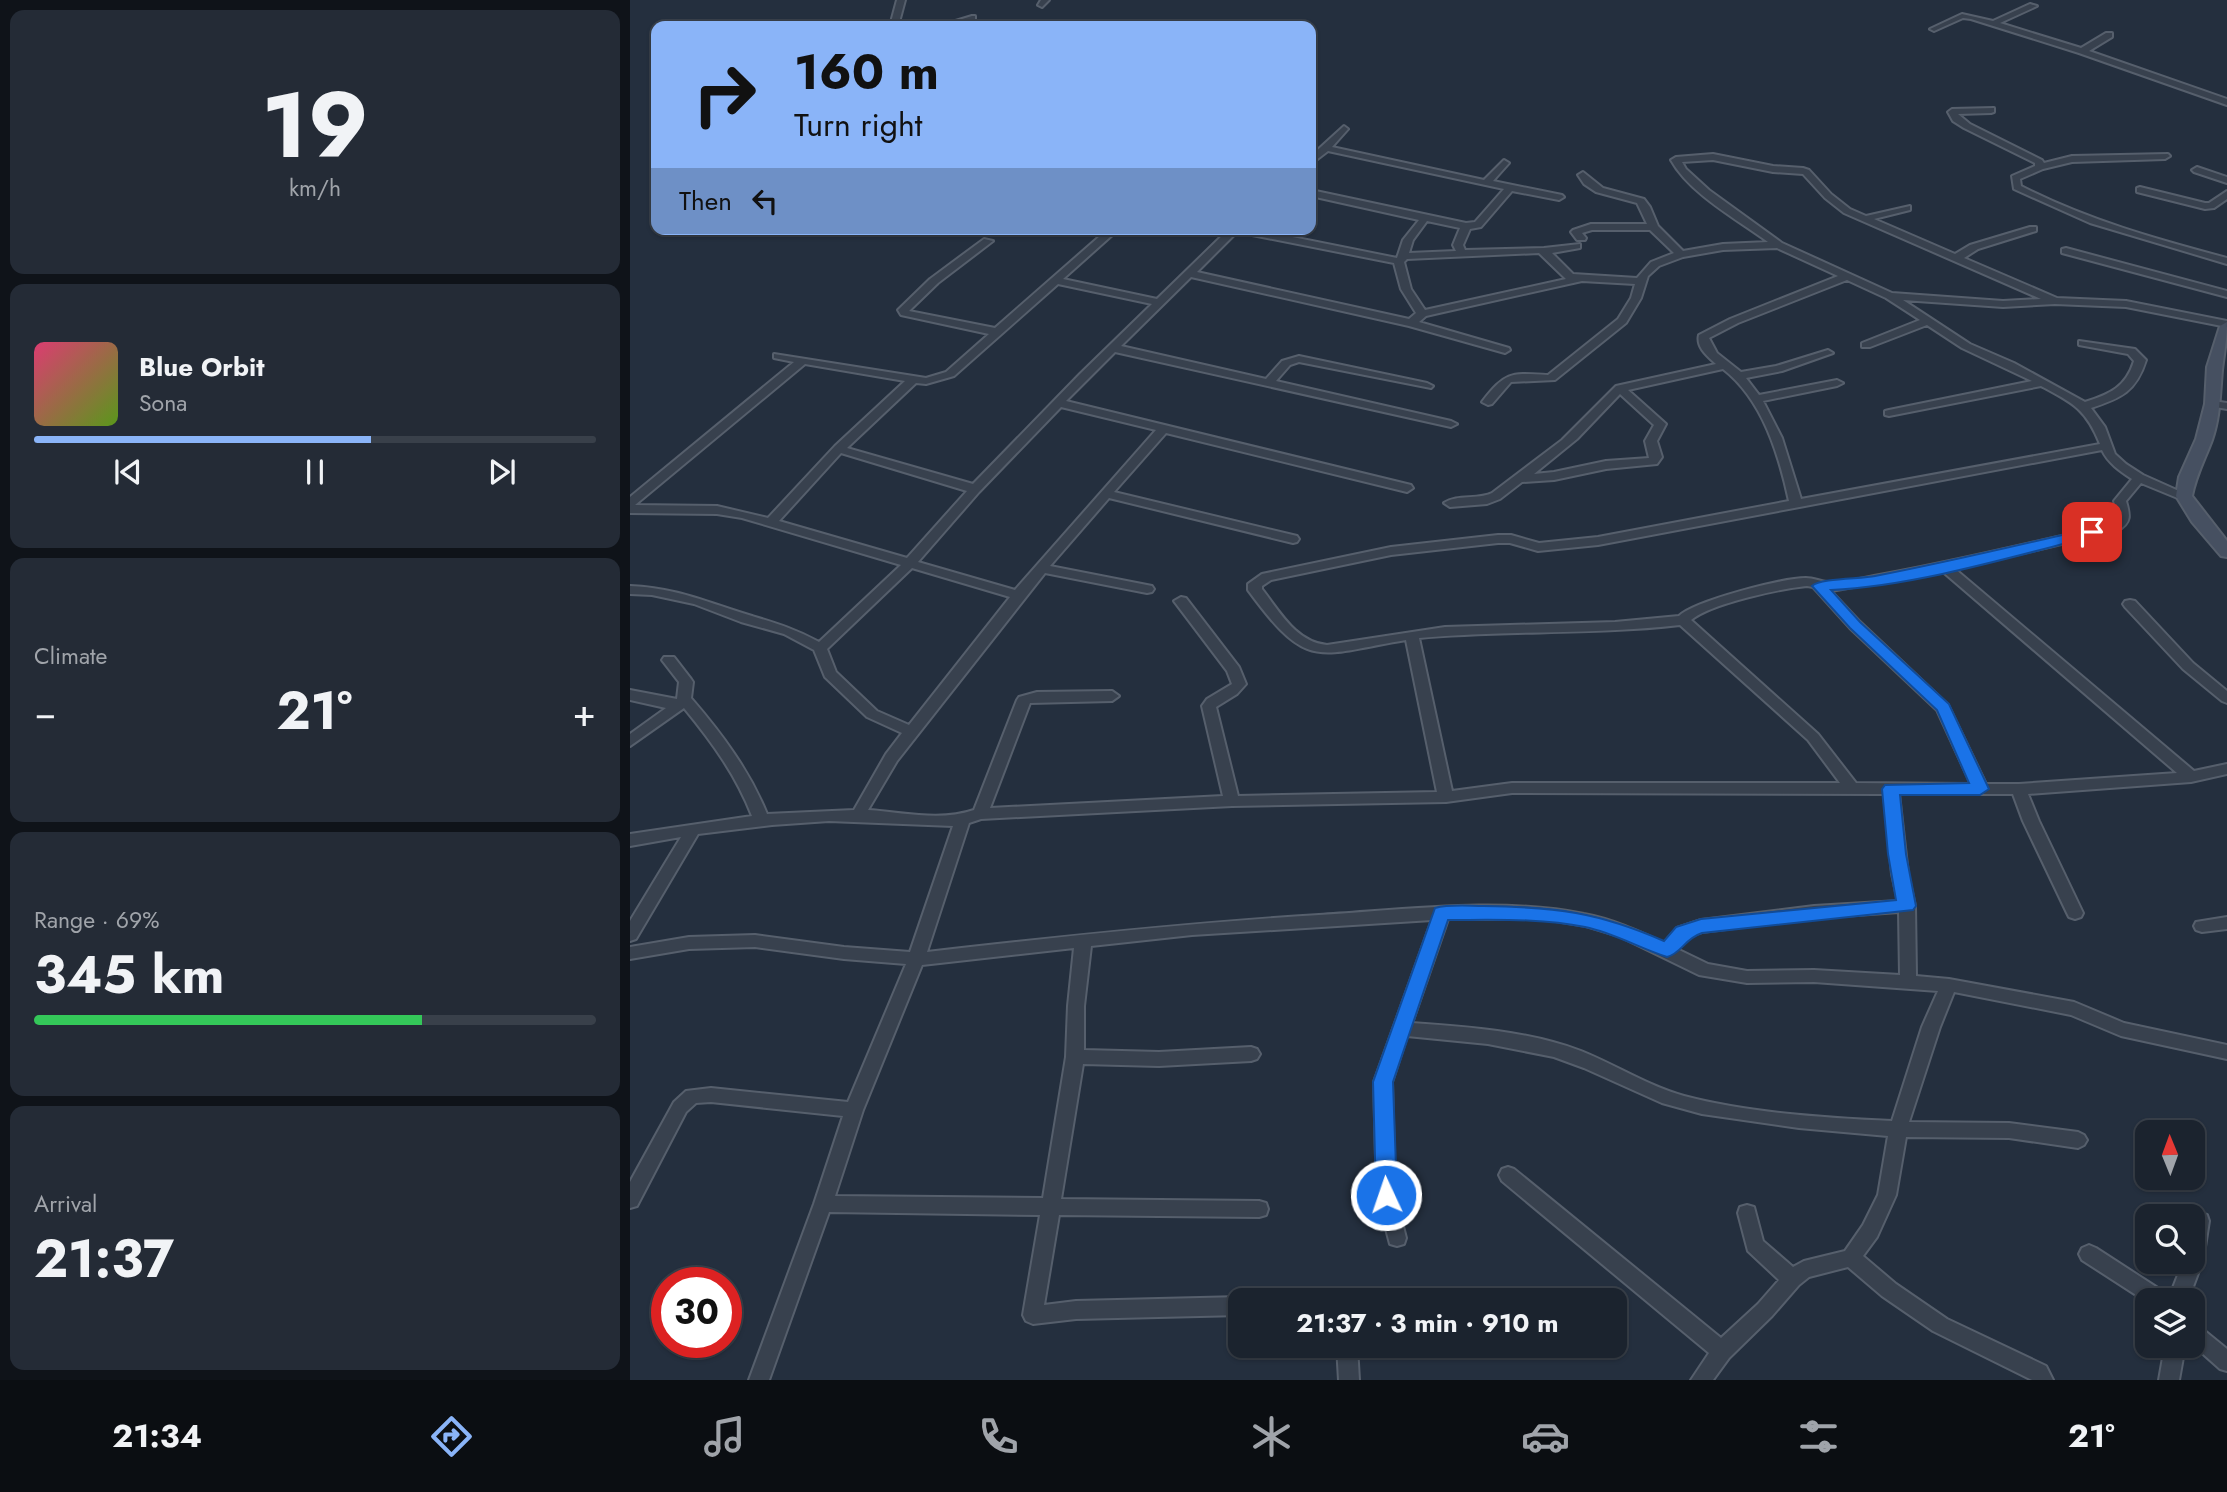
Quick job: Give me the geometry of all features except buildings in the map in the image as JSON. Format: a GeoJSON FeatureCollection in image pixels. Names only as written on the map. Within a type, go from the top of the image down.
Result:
{"type":"FeatureCollection","features":[{"type":"Feature","properties":{"kind":"street"},"geometry":{"type":"LineString","coordinates":[[895,21],[901,0]]}},
{"type":"Feature","properties":{"kind":"street"},"geometry":{"type":"LineString","coordinates":[[1992,24],[2033,6]]}},
{"type":"Feature","properties":{"kind":"street"},"geometry":{"type":"LineString","coordinates":[[1934,29],[1962,16],[2082,51],[2227,102]]}},
{"type":"Feature","properties":{"kind":"street"},"geometry":{"type":"LineString","coordinates":[[961,21],[972,18]]}},
{"type":"Feature","properties":{"kind":"street"},"geometry":{"type":"LineString","coordinates":[[2082,51],[2109,35]]}},
{"type":"Feature","properties":{"kind":"street"},"geometry":{"type":"LineString","coordinates":[[1992,110],[1952,112],[1956,119],[2034,158],[2039,162],[2039,167]]}},
{"type":"Feature","properties":{"kind":"street"},"geometry":{"type":"LineString","coordinates":[[1316,157],[1344,129]]}},
{"type":"Feature","properties":{"kind":"street"},"geometry":{"type":"LineString","coordinates":[[1326,148],[1559,197]]}},
{"type":"Feature","properties":{"kind":"street"},"geometry":{"type":"LineString","coordinates":[[2165,156],[2072,159],[2039,167],[2015,178],[2017,187],[2072,214],[2227,261]]}},
{"type":"Feature","properties":{"kind":"street"},"geometry":{"type":"LineString","coordinates":[[2056,301],[1864,219],[1828,196],[1806,172],[1713,157],[1676,160],[1682,171],[1706,192],[1778,245],[1890,296],[1925,322],[1966,346],[2043,382],[2084,406],[2099,427],[2106,446],[2122,467],[2138,478],[2184,496],[2198,518],[2227,552]]}},
{"type":"Feature","properties":{"kind":"street"},"geometry":{"type":"LineString","coordinates":[[1488,181],[1504,163]]}},
{"type":"Feature","properties":{"kind":"street"},"geometry":{"type":"LineString","coordinates":[[2197,170],[2227,180]]}},
{"type":"Feature","properties":{"kind":"street"},"geometry":{"type":"LineString","coordinates":[[1583,175],[1586,181],[1599,190],[1640,200],[1646,207],[1653,227],[1681,254]]}},
{"type":"Feature","properties":{"kind":"street"},"geometry":{"type":"LineString","coordinates":[[1316,195],[1466,226],[1478,225],[1510,188]]}},
{"type":"Feature","properties":{"kind":"street"},"geometry":{"type":"LineString","coordinates":[[2140,190],[2205,206],[2211,206],[2227,194]]}},
{"type":"Feature","properties":{"kind":"street"},"geometry":{"type":"LineString","coordinates":[[1864,219],[1907,208]]}},
{"type":"Feature","properties":{"kind":"street"},"geometry":{"type":"LineString","coordinates":[[1422,314],[1406,289],[1401,259],[1409,239],[1425,218]]}},
{"type":"Feature","properties":{"kind":"street"},"geometry":{"type":"LineString","coordinates":[[1462,254],[1458,244],[1466,226]]}},
{"type":"Feature","properties":{"kind":"street"},"geometry":{"type":"LineString","coordinates":[[1268,235],[1401,259],[1543,251],[1578,242],[1576,232],[1591,228],[1653,227]]}},
{"type":"Feature","properties":{"kind":"street"},"geometry":{"type":"LineString","coordinates":[[1958,257],[1974,247],[2033,229]]}},
{"type":"Feature","properties":{"kind":"street"},"geometry":{"type":"LineString","coordinates":[[778,356],[913,379],[934,380],[950,374],[1107,235]]}},
{"type":"Feature","properties":{"kind":"street"},"geometry":{"type":"LineString","coordinates":[[820,648],[911,562],[975,489],[1084,376],[1229,235]]}},
{"type":"Feature","properties":{"kind":"street"},"geometry":{"type":"LineString","coordinates":[[988,241],[934,281],[903,310],[905,313],[998,332]]}},
{"type":"Feature","properties":{"kind":"street"},"geometry":{"type":"LineString","coordinates":[[1488,402],[1507,380],[1516,377],[1551,378],[1622,321],[1636,299],[1647,269],[1655,264],[1681,254],[1723,247],[1778,245]]}},
{"type":"Feature","properties":{"kind":"street"},"geometry":{"type":"LineString","coordinates":[[1543,251],[1570,277],[1578,279]]}},
{"type":"Feature","properties":{"kind":"street"},"geometry":{"type":"LineString","coordinates":[[2066,251],[2227,294]]}},
{"type":"Feature","properties":{"kind":"street"},"geometry":{"type":"LineString","coordinates":[[1191,274],[1411,323],[1505,350]]}},
{"type":"Feature","properties":{"kind":"street"},"geometry":{"type":"LineString","coordinates":[[1796,503],[1788,464],[1759,399],[1739,376],[1709,352],[1703,337],[1734,321],[1846,277]]}},
{"type":"Feature","properties":{"kind":"street"},"geometry":{"type":"LineString","coordinates":[[1411,323],[1422,314],[1578,279],[1608,278],[1640,282]]}},
{"type":"Feature","properties":{"kind":"street"},"geometry":{"type":"LineString","coordinates":[[1057,281],[1161,303]]}},
{"type":"Feature","properties":{"kind":"street"},"geometry":{"type":"LineString","coordinates":[[1890,296],[2003,304],[2056,301],[2126,304],[2227,325],[2215,368],[2220,405],[2187,477],[2184,496]]}},
{"type":"Feature","properties":{"kind":"street"},"geometry":{"type":"LineString","coordinates":[[1866,345],[1925,322]]}},
{"type":"Feature","properties":{"kind":"street"},"geometry":{"type":"LineString","coordinates":[[2083,343],[2131,351],[2140,360],[2137,375],[2128,389],[2084,406]]}},
{"type":"Feature","properties":{"kind":"street"},"geometry":{"type":"LineString","coordinates":[[1114,348],[1451,424]]}},
{"type":"Feature","properties":{"kind":"street"},"geometry":{"type":"LineString","coordinates":[[1739,376],[1778,369],[1828,354]]}},
{"type":"Feature","properties":{"kind":"street"},"geometry":{"type":"LineString","coordinates":[[1269,383],[1286,363],[1299,359],[1427,386]]}},
{"type":"Feature","properties":{"kind":"street"},"geometry":{"type":"LineString","coordinates":[[630,503],[802,361]]}},
{"type":"Feature","properties":{"kind":"street"},"geometry":{"type":"LineString","coordinates":[[1450,503],[1487,500],[1520,479],[1565,444],[1596,414],[1607,397],[1620,388],[1727,365]]}},
{"type":"Feature","properties":{"kind":"street"},"geometry":{"type":"LineString","coordinates":[[772,521],[839,449],[913,379]]}},
{"type":"Feature","properties":{"kind":"street"},"geometry":{"type":"LineString","coordinates":[[1889,413],[2043,382]]}},
{"type":"Feature","properties":{"kind":"street"},"geometry":{"type":"LineString","coordinates":[[1759,399],[1837,383]]}},
{"type":"Feature","properties":{"kind":"street"},"geometry":{"type":"LineString","coordinates":[[1520,479],[1546,477],[1606,465],[1653,461],[1656,457],[1651,441],[1660,424],[1620,388]]}},
{"type":"Feature","properties":{"kind":"street"},"geometry":{"type":"LineString","coordinates":[[1060,403],[1110,413],[1163,429],[1406,488]]}},
{"type":"Feature","properties":{"kind":"street"},"geometry":{"type":"LineString","coordinates":[[858,815],[891,758],[1018,595],[1163,429]]}},
{"type":"Feature","properties":{"kind":"street"},"geometry":{"type":"LineString","coordinates":[[2106,446],[1679,527],[1557,547],[1538,547],[1511,539],[1498,539],[1391,551],[1267,577],[1255,584],[1255,590],[1294,636],[1307,645],[1328,648],[1412,635],[1511,629],[1635,627],[1684,620],[1689,614],[1745,593],[1801,582],[1819,586],[1854,584],[1945,567],[2113,528],[2121,524],[2124,516],[2120,501],[2138,478]]}},
{"type":"Feature","properties":{"kind":"street"},"geometry":{"type":"LineString","coordinates":[[839,449],[975,489]]}},
{"type":"Feature","properties":{"kind":"street"},"geometry":{"type":"LineString","coordinates":[[1107,494],[1293,539]]}},
{"type":"Feature","properties":{"kind":"street"},"geometry":{"type":"LineString","coordinates":[[630,509],[717,510],[772,521],[1018,595]]}},
{"type":"Feature","properties":{"kind":"street"},"geometry":{"type":"LineString","coordinates":[[1945,567],[2191,777]]}},
{"type":"Feature","properties":{"kind":"street"},"geometry":{"type":"LineString","coordinates":[[1041,568],[1147,589]]}},
{"type":"Feature","properties":{"kind":"street"},"geometry":{"type":"LineString","coordinates":[[1819,586],[1855,625],[1943,708],[1980,789]]}},
{"type":"Feature","properties":{"kind":"street"},"geometry":{"type":"LineString","coordinates":[[630,590],[698,601],[789,631],[820,648],[830,674],[872,714],[912,732]]}},
{"type":"Feature","properties":{"kind":"street"},"geometry":{"type":"LineString","coordinates":[[1181,601],[1234,670],[1239,684],[1235,690],[1213,701],[1209,706],[1232,801]]}},
{"type":"Feature","properties":{"kind":"street"},"geometry":{"type":"LineString","coordinates":[[2130,604],[2188,666],[2227,698]]}},
{"type":"Feature","properties":{"kind":"street"},"geometry":{"type":"LineString","coordinates":[[1684,620],[1813,737],[1853,790]]}},
{"type":"Feature","properties":{"kind":"street"},"geometry":{"type":"LineString","coordinates":[[1412,635],[1446,797]]}},
{"type":"Feature","properties":{"kind":"street"},"geometry":{"type":"LineString","coordinates":[[630,741],[681,703],[686,682],[669,660]]}},
{"type":"Feature","properties":{"kind":"street"},"geometry":{"type":"LineString","coordinates":[[630,695],[681,703],[730,754],[750,788],[762,821]]}},
{"type":"Feature","properties":{"kind":"street"},"geometry":{"type":"LineString","coordinates":[[980,814],[1024,700],[1037,696],[1112,696]]}},
{"type":"Feature","properties":{"kind":"street"},"geometry":{"type":"LineString","coordinates":[[630,840],[762,821],[858,815],[962,822],[980,814],[1232,801],[1446,797],[1512,788],[2019,789],[2191,777],[2227,769]]}},
{"type":"Feature","properties":{"kind":"street"},"geometry":{"type":"LineString","coordinates":[[1891,789],[1898,861],[1906,906],[1908,980]]}},
{"type":"Feature","properties":{"kind":"street"},"geometry":{"type":"LineString","coordinates":[[2019,789],[2031,821],[2075,913]]}},
{"type":"Feature","properties":{"kind":"street"},"geometry":{"type":"LineString","coordinates":[[759,1380],[854,1110],[916,959],[962,822]]}},
{"type":"Feature","properties":{"kind":"street"},"geometry":{"type":"LineString","coordinates":[[630,935],[693,829]]}},
{"type":"Feature","properties":{"kind":"street"},"geometry":{"type":"LineString","coordinates":[[1667,950],[1683,932],[1701,926],[1814,912],[1906,906]]}},
{"type":"Feature","properties":{"kind":"street"},"geometry":{"type":"LineString","coordinates":[[630,953],[689,943],[755,942],[916,959],[1083,943],[1192,929],[1442,913],[1544,914],[1586,920],[1624,931],[1706,970],[1747,977],[1814,976],[1908,980],[1949,985],[2074,1009],[2121,1029],[2227,1052]]}},
{"type":"Feature","properties":{"kind":"street"},"geometry":{"type":"LineString","coordinates":[[1397,1238],[1386,1195],[1383,1082],[1442,913]]}},
{"type":"Feature","properties":{"kind":"street"},"geometry":{"type":"LineString","coordinates":[[2202,926],[2227,923]]}},
{"type":"Feature","properties":{"kind":"street"},"geometry":{"type":"LineString","coordinates":[[1083,943],[1076,1006],[1075,1057],[1033,1315],[1076,1310],[1228,1306]]}},
{"type":"Feature","properties":{"kind":"street"},"geometry":{"type":"LineString","coordinates":[[1701,1380],[1722,1351],[1765,1310],[1791,1279],[1804,1270],[1851,1258],[1871,1231],[1887,1195],[1898,1129],[1931,1027],[1949,985]]}},
{"type":"Feature","properties":{"kind":"street"},"geometry":{"type":"LineString","coordinates":[[1400,1029],[1510,1042],[1558,1052],[1678,1102],[1834,1124],[1898,1129],[2024,1131],[2078,1140]]}},
{"type":"Feature","properties":{"kind":"street"},"geometry":{"type":"LineString","coordinates":[[1075,1057],[1159,1059],[1251,1054]]}},
{"type":"Feature","properties":{"kind":"street"},"geometry":{"type":"LineString","coordinates":[[630,1200],[680,1107],[692,1096],[711,1095],[854,1110]]}},
{"type":"Feature","properties":{"kind":"street"},"geometry":{"type":"LineString","coordinates":[[1508,1175],[1722,1351]]}},
{"type":"Feature","properties":{"kind":"street"},"geometry":{"type":"LineString","coordinates":[[823,1204],[1259,1209]]}},
{"type":"Feature","properties":{"kind":"street"},"geometry":{"type":"LineString","coordinates":[[1747,1213],[1755,1245],[1791,1279]]}},
{"type":"Feature","properties":{"kind":"street"},"geometry":{"type":"LineString","coordinates":[[2089,1254],[2141,1288]]}},
{"type":"Feature","properties":{"kind":"street"},"geometry":{"type":"LineString","coordinates":[[1851,1258],[1940,1325],[2039,1373],[2043,1380]]}},
{"type":"Feature","properties":{"kind":"street"},"geometry":{"type":"LineString","coordinates":[[2205,1344],[2227,1362]]}},
{"type":"Feature","properties":{"kind":"street"},"geometry":{"type":"LineString","coordinates":[[1348,1358],[1349,1380]]}},
{"type":"Feature","properties":{"kind":"street"},"geometry":{"type":"LineString","coordinates":[[2169,1380],[2173,1358]]}},
{"type":"Feature","properties":{"kind":"route"},"geometry":{"type":"LineString","coordinates":[[1386,1195],[1383,1082],[1442,913],[1544,914],[1586,920],[1624,931],[1667,950],[1683,932],[1701,926],[1814,912],[1906,906],[1894,834],[1891,789],[1980,789],[1943,708],[1924,687],[1855,625],[1819,586],[1854,584],[1945,567],[2092,532]]}}]}
